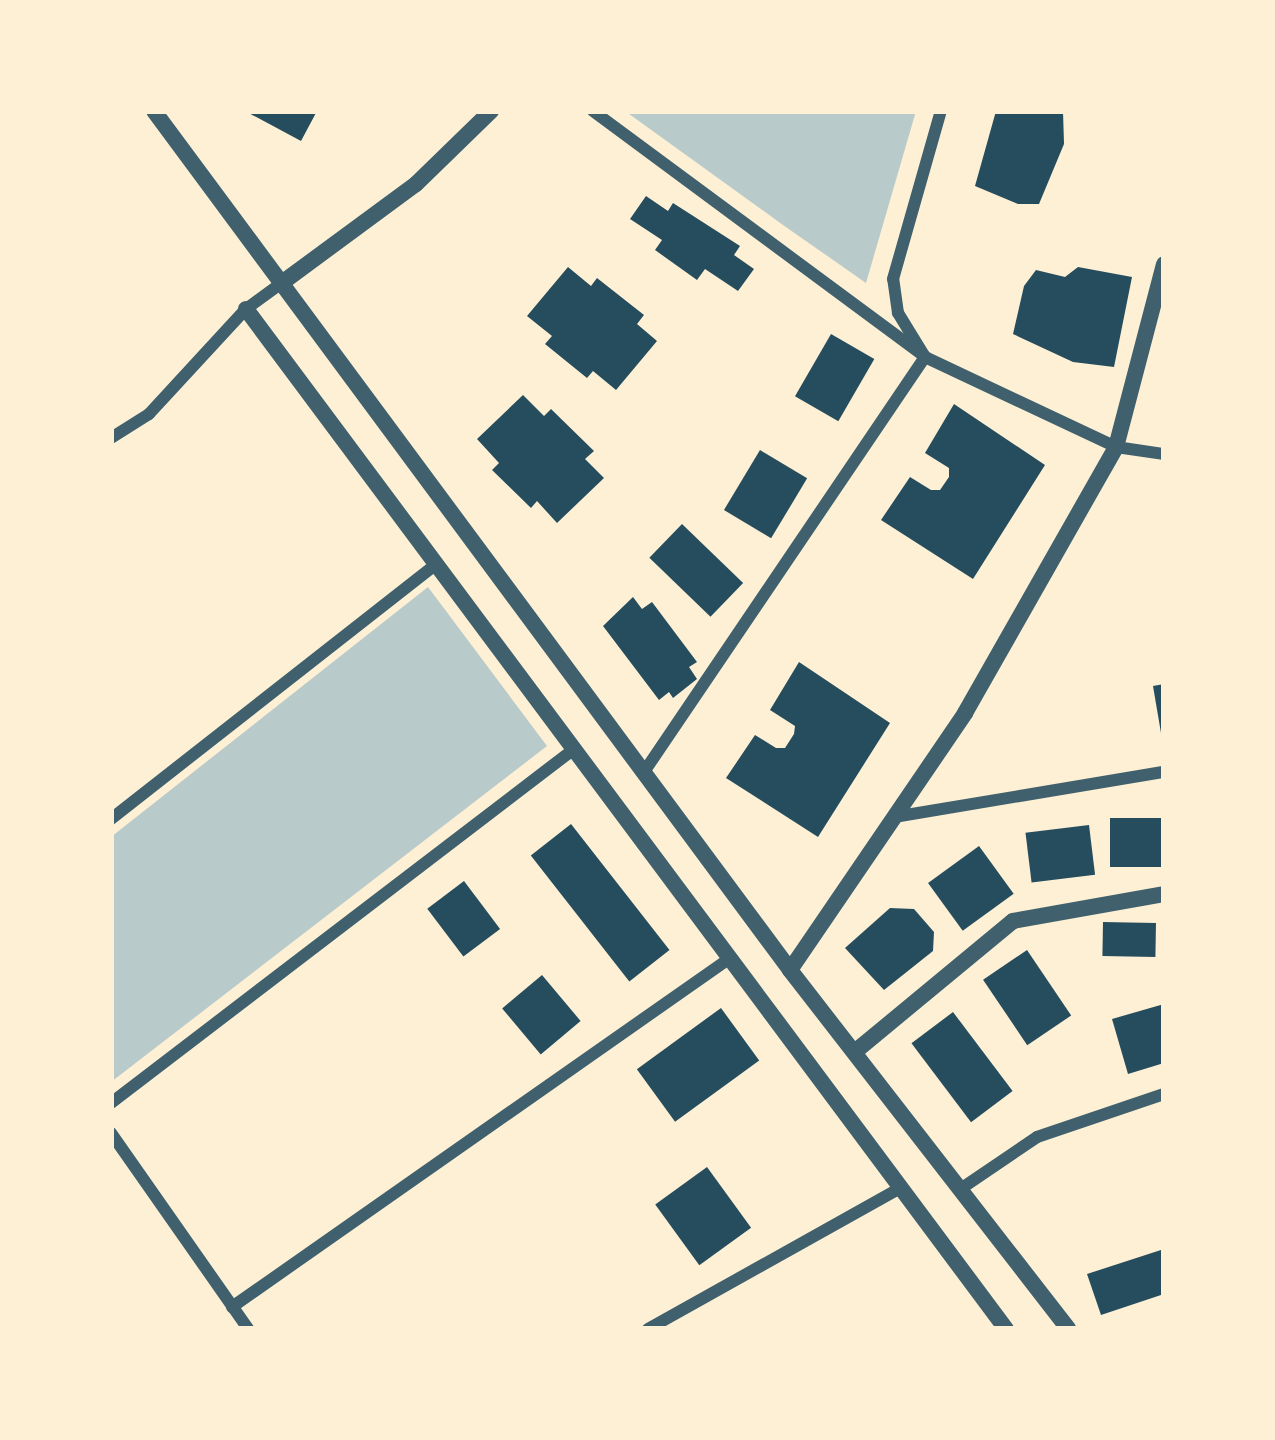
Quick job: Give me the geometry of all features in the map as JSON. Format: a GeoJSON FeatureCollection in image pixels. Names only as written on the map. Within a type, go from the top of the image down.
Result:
{"type":"FeatureCollection","features":[{"type":"Feature","properties":{"kind":"street"},"geometry":{"type":"LineString","coordinates":[[154,111],[790,970],[857,1050],[1067,1329]]}},
{"type":"Feature","properties":{"kind":"street"},"geometry":{"type":"LineString","coordinates":[[111,438],[149,413],[246,308],[416,184],[490,111]]}},
{"type":"Feature","properties":{"kind":"street"},"geometry":{"type":"LineString","coordinates":[[593,111],[925,357],[1116,447],[1164,454]]}},
{"type":"Feature","properties":{"kind":"street"},"geometry":{"type":"LineString","coordinates":[[925,357],[898,313],[893,279],[941,111]]}},
{"type":"Feature","properties":{"kind":"street"},"geometry":{"type":"LineString","coordinates":[[790,970],[965,713],[1116,447],[1164,264]]}},
{"type":"Feature","properties":{"kind":"street"},"geometry":{"type":"LineString","coordinates":[[246,308],[1006,1329]]}},
{"type":"Feature","properties":{"kind":"street"},"geometry":{"type":"LineString","coordinates":[[644,772],[925,357]]}},
{"type":"Feature","properties":{"kind":"street"},"geometry":{"type":"LineString","coordinates":[[111,819],[436,564]]}},
{"type":"Feature","properties":{"kind":"street"},"geometry":{"type":"LineString","coordinates":[[111,1103],[574,749]]}},
{"type":"Feature","properties":{"kind":"street"},"geometry":{"type":"LineString","coordinates":[[894,817],[1164,772]]}},
{"type":"Feature","properties":{"kind":"street"},"geometry":{"type":"LineString","coordinates":[[857,1050],[1013,921],[1164,894]]}},
{"type":"Feature","properties":{"kind":"street"},"geometry":{"type":"LineString","coordinates":[[232,1307],[730,958]]}},
{"type":"Feature","properties":{"kind":"street"},"geometry":{"type":"LineString","coordinates":[[959,1190],[1037,1137],[1164,1094]]}},
{"type":"Feature","properties":{"kind":"street"},"geometry":{"type":"LineString","coordinates":[[111,1133],[248,1329]]}},
{"type":"Feature","properties":{"kind":"street"},"geometry":{"type":"LineString","coordinates":[[648,1329],[900,1188]]}},
{"type":"Feature","properties":{"kind":"shaded area"},"geometry":{"type":"Polygon","coordinates":[[[625,111],[916,111],[866,283],[783,225],[625,111]]]}},
{"type":"Feature","properties":{"kind":"shaded area"},"geometry":{"type":"Polygon","coordinates":[[[428,587],[547,746],[111,1082],[111,837],[428,587]]]}},
{"type":"Feature","properties":{"kind":"building"},"geometry":{"type":"Polygon","coordinates":[[[245,111],[317,111],[301,141],[245,111]]]}},
{"type":"Feature","properties":{"kind":"building"},"geometry":{"type":"Polygon","coordinates":[[[996,111],[1063,111],[1064,144],[1039,204],[1018,204],[975,186],[996,111]]]}},
{"type":"Feature","properties":{"kind":"building"},"geometry":{"type":"Polygon","coordinates":[[[646,196],[668,211],[673,203],[740,246],[734,255],[754,269],[738,291],[705,269],[697,280],[655,250],[662,240],[630,219],[646,196]]]}},
{"type":"Feature","properties":{"kind":"building"},"geometry":{"type":"Polygon","coordinates":[[[568,267],[591,286],[597,278],[644,315],[637,324],[657,341],[616,390],[593,371],[587,378],[545,344],[552,336],[527,316],[568,267]]]}},
{"type":"Feature","properties":{"kind":"building"},"geometry":{"type":"Polygon","coordinates":[[[1078,267],[1132,277],[1114,367],[1073,362],[1013,334],[1024,286],[1036,270],[1065,277],[1078,267]]]}},
{"type":"Feature","properties":{"kind":"building"},"geometry":{"type":"Polygon","coordinates":[[[831,334],[874,359],[838,421],[795,396],[831,334]]]}},
{"type":"Feature","properties":{"kind":"building"},"geometry":{"type":"Polygon","coordinates":[[[523,395],[544,416],[551,409],[594,451],[585,459],[604,478],[557,523],[537,501],[531,508],[492,470],[499,463],[477,439],[523,395]]]}},
{"type":"Feature","properties":{"kind":"building"},"geometry":{"type":"Polygon","coordinates":[[[954,404],[1045,465],[973,579],[881,520],[910,477],[940,490],[949,477],[949,468],[925,453],[954,404]]]}},
{"type":"Feature","properties":{"kind":"building"},"geometry":{"type":"Polygon","coordinates":[[[760,450],[807,478],[771,538],[724,510],[760,450]]]}},
{"type":"Feature","properties":{"kind":"building"},"geometry":{"type":"Polygon","coordinates":[[[682,524],[743,583],[710,617],[649,558],[682,524]]]}},
{"type":"Feature","properties":{"kind":"building"},"geometry":{"type":"Polygon","coordinates":[[[633,597],[642,609],[652,602],[697,662],[689,667],[697,679],[673,698],[669,692],[659,700],[603,626],[633,597]]]}},
{"type":"Feature","properties":{"kind":"building"},"geometry":{"type":"Polygon","coordinates":[[[799,662],[890,723],[818,837],[726,778],[755,735],[785,748],[794,734],[795,726],[770,710],[799,662]]]}},
{"type":"Feature","properties":{"kind":"building"},"geometry":{"type":"Polygon","coordinates":[[[1164,684],[1164,739],[1162,739],[1153,686],[1164,684]]]}},
{"type":"Feature","properties":{"kind":"building"},"geometry":{"type":"Polygon","coordinates":[[[1110,818],[1164,818],[1164,867],[1110,867],[1110,818]]]}},
{"type":"Feature","properties":{"kind":"building"},"geometry":{"type":"Polygon","coordinates":[[[571,824],[670,950],[629,981],[531,855],[571,824]]]}},
{"type":"Feature","properties":{"kind":"building"},"geometry":{"type":"Polygon","coordinates":[[[1089,825],[1095,875],[1032,882],[1025,833],[1089,825]]]}},
{"type":"Feature","properties":{"kind":"building"},"geometry":{"type":"Polygon","coordinates":[[[979,846],[1014,894],[963,931],[928,883],[979,846]]]}},
{"type":"Feature","properties":{"kind":"building"},"geometry":{"type":"Polygon","coordinates":[[[464,881],[500,929],[463,957],[427,909],[464,881]]]}},
{"type":"Feature","properties":{"kind":"building"},"geometry":{"type":"Polygon","coordinates":[[[890,908],[914,909],[934,932],[933,951],[884,990],[845,948],[890,908]]]}},
{"type":"Feature","properties":{"kind":"building"},"geometry":{"type":"Polygon","coordinates":[[[1103,922],[1156,923],[1155,957],[1102,956],[1103,922]]]}},
{"type":"Feature","properties":{"kind":"building"},"geometry":{"type":"Polygon","coordinates":[[[1027,950],[1071,1015],[1027,1045],[983,980],[1027,950]]]}},
{"type":"Feature","properties":{"kind":"building"},"geometry":{"type":"Polygon","coordinates":[[[542,975],[581,1021],[541,1054],[502,1008],[542,975]]]}},
{"type":"Feature","properties":{"kind":"building"},"geometry":{"type":"Polygon","coordinates":[[[1164,1004],[1164,1063],[1128,1074],[1112,1019],[1164,1004]]]}},
{"type":"Feature","properties":{"kind":"building"},"geometry":{"type":"Polygon","coordinates":[[[721,1008],[759,1061],[675,1122],[637,1069],[721,1008]]]}},
{"type":"Feature","properties":{"kind":"building"},"geometry":{"type":"Polygon","coordinates":[[[953,1012],[1013,1091],[971,1122],[911,1043],[953,1012]]]}},
{"type":"Feature","properties":{"kind":"building"},"geometry":{"type":"Polygon","coordinates":[[[707,1167],[751,1228],[699,1265],[655,1205],[707,1167]]]}},
{"type":"Feature","properties":{"kind":"building"},"geometry":{"type":"Polygon","coordinates":[[[1164,1249],[1164,1294],[1101,1315],[1087,1274],[1164,1249]]]}}]}
